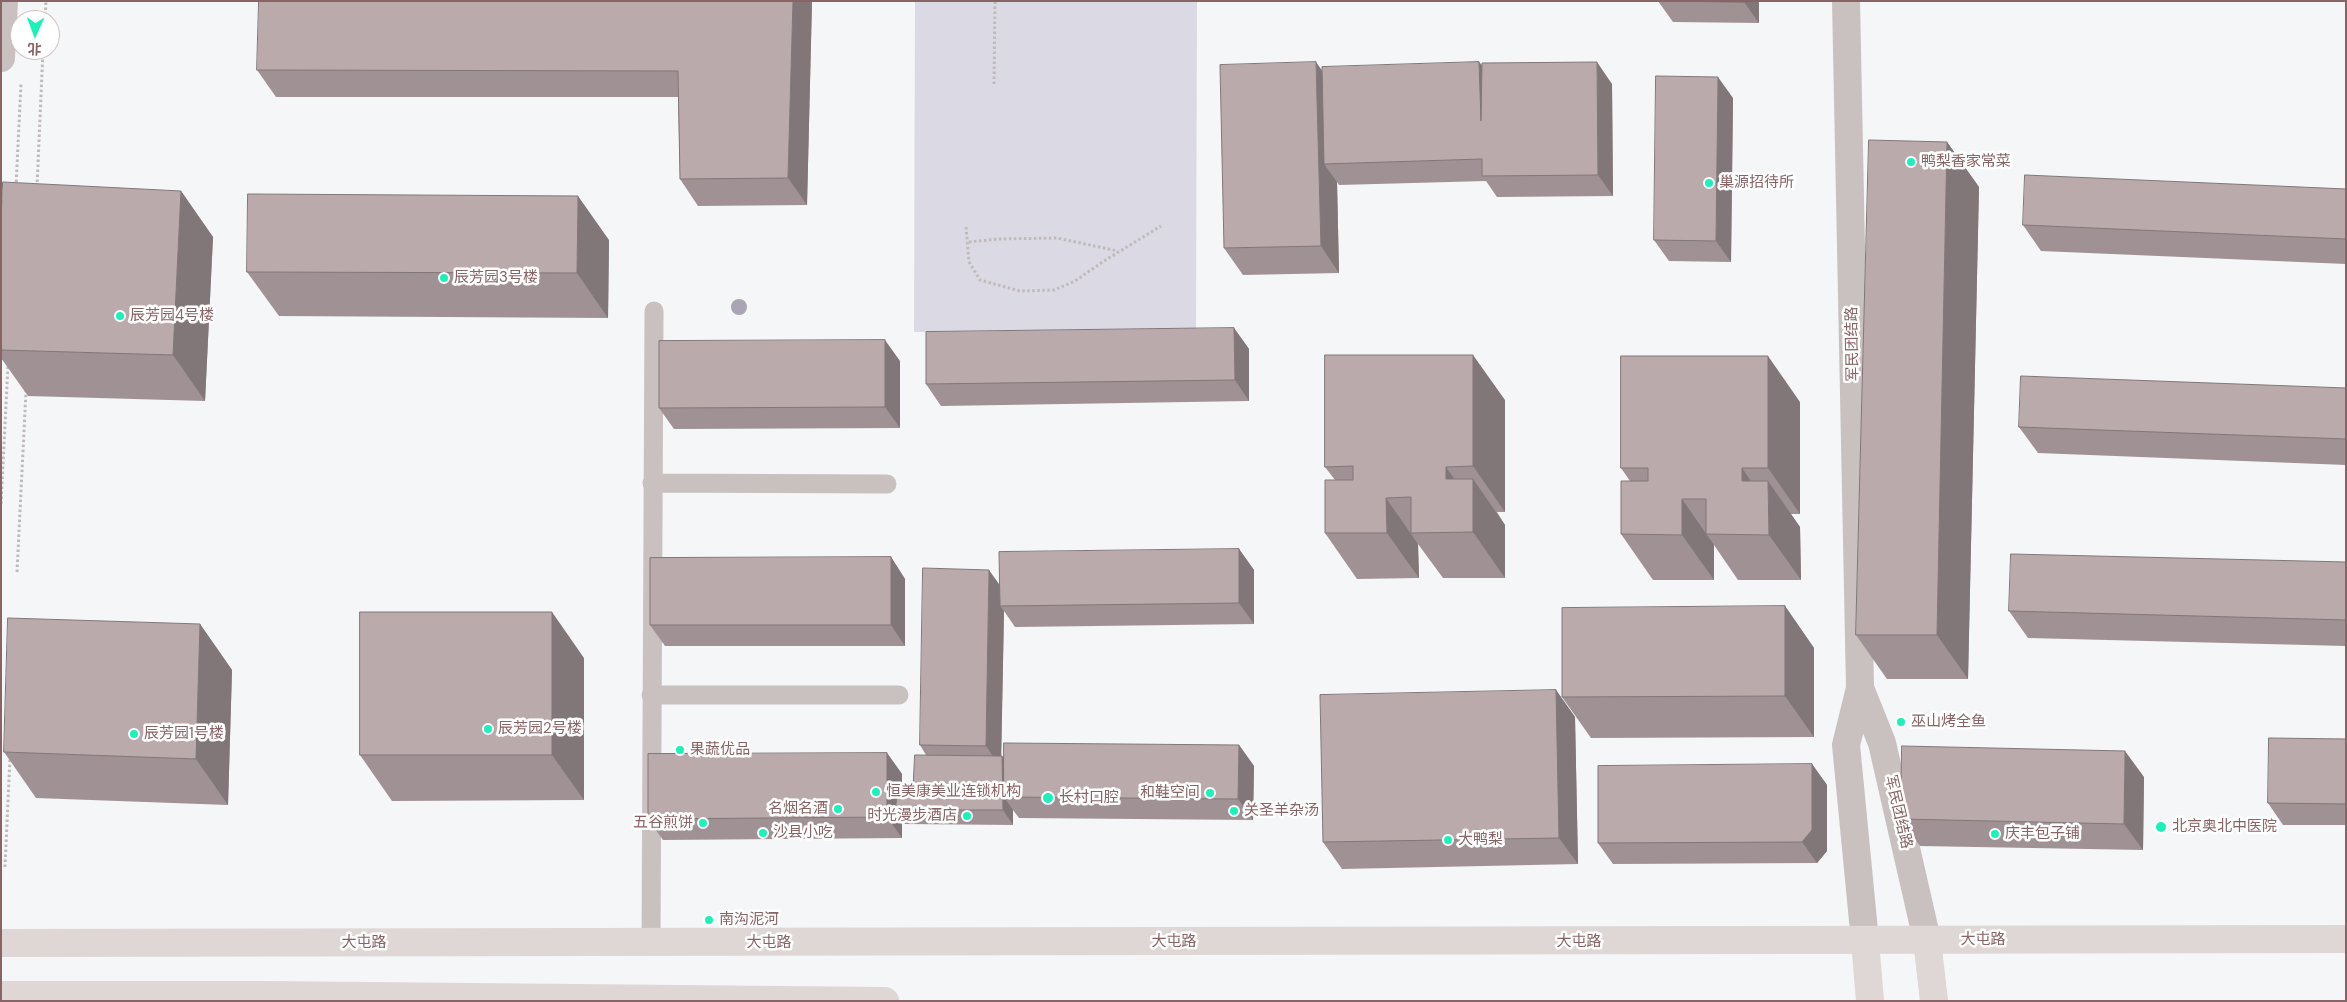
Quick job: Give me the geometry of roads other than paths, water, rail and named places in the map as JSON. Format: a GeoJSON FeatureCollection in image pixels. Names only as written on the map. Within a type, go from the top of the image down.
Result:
{"type":"FeatureCollection","features":[{"type":"Feature","properties":{"kind":"main road","name":"大屯路"},"geometry":{"type":"LineString","coordinates":[[1,943],[2346,939]]}},
{"type":"Feature","properties":{"kind":"main road"},"geometry":{"type":"LineString","coordinates":[[1927,940],[1934,1001]]}},
{"type":"Feature","properties":{"kind":"main road"},"geometry":{"type":"LineString","coordinates":[[1865,941],[1870,1001]]}},
{"type":"Feature","properties":{"kind":"main road"},"geometry":{"type":"LineString","coordinates":[[1,995],[885,1001]]}},
{"type":"Feature","properties":{"kind":"street","name":"军民团结路"},"geometry":{"type":"LineString","coordinates":[[1846,1],[1860,688],[1846,745],[1865,941]]}},
{"type":"Feature","properties":{"kind":"street"},"geometry":{"type":"LineString","coordinates":[[1,58],[3,6]]}},
{"type":"Feature","properties":{"kind":"street","name":"军民团结路"},"geometry":{"type":"LineString","coordinates":[[1860,688],[1882,743],[1927,940]]}},
{"type":"Feature","properties":{"kind":"lane"},"geometry":{"type":"LineString","coordinates":[[651,943],[654,310]]}},
{"type":"Feature","properties":{"kind":"lane"},"geometry":{"type":"LineString","coordinates":[[652,484],[887,484]]}},
{"type":"Feature","properties":{"kind":"lane"},"geometry":{"type":"LineString","coordinates":[[651,695],[899,695]]}},
{"type":"Feature","properties":{"kind":"place","name":"鸭梨香家常菜"},"geometry":{"type":"Point","coordinates":[1911,162]}},
{"type":"Feature","properties":{"kind":"place","name":"巢源招待所"},"geometry":{"type":"Point","coordinates":[1709,183]}},
{"type":"Feature","properties":{"kind":"place","name":"辰芳园3号楼"},"geometry":{"type":"Point","coordinates":[444,278]}},
{"type":"Feature","properties":{"kind":"place","name":"辰芳园4号楼"},"geometry":{"type":"Point","coordinates":[120,316]}},
{"type":"Feature","properties":{"kind":"place","name":"巫山烤全鱼"},"geometry":{"type":"Point","coordinates":[1901,722]}},
{"type":"Feature","properties":{"kind":"place","name":"辰芳园2号楼"},"geometry":{"type":"Point","coordinates":[488,729]}},
{"type":"Feature","properties":{"kind":"place","name":"辰芳园1号楼"},"geometry":{"type":"Point","coordinates":[134,734]}},
{"type":"Feature","properties":{"kind":"place","name":"果蔬优品"},"geometry":{"type":"Point","coordinates":[680,750]}},
{"type":"Feature","properties":{"kind":"place","name":"恒美康美业连锁机构"},"geometry":{"type":"Point","coordinates":[876,792]}},
{"type":"Feature","properties":{"kind":"place","name":"和鞋空间"},"geometry":{"type":"Point","coordinates":[1210,793]}},
{"type":"Feature","properties":{"kind":"place","name":"长村口腔"},"geometry":{"type":"Point","coordinates":[1048,798]}},
{"type":"Feature","properties":{"kind":"place","name":"名烟名酒"},"geometry":{"type":"Point","coordinates":[838,809]}},
{"type":"Feature","properties":{"kind":"place","name":"关圣羊杂汤"},"geometry":{"type":"Point","coordinates":[1234,811]}},
{"type":"Feature","properties":{"kind":"place","name":"时光漫步酒店"},"geometry":{"type":"Point","coordinates":[967,816]}},
{"type":"Feature","properties":{"kind":"place","name":"五谷煎饼"},"geometry":{"type":"Point","coordinates":[703,823]}},
{"type":"Feature","properties":{"kind":"place","name":"北京奥北中医院"},"geometry":{"type":"Point","coordinates":[2161,827]}},
{"type":"Feature","properties":{"kind":"place","name":"沙县小吃"},"geometry":{"type":"Point","coordinates":[763,833]}},
{"type":"Feature","properties":{"kind":"place","name":"庆丰包子铺"},"geometry":{"type":"Point","coordinates":[1995,834]}},
{"type":"Feature","properties":{"kind":"place","name":"大鸭梨"},"geometry":{"type":"Point","coordinates":[1448,840]}},
{"type":"Feature","properties":{"kind":"place","name":"南沟泥河"},"geometry":{"type":"Point","coordinates":[709,920]}}]}
